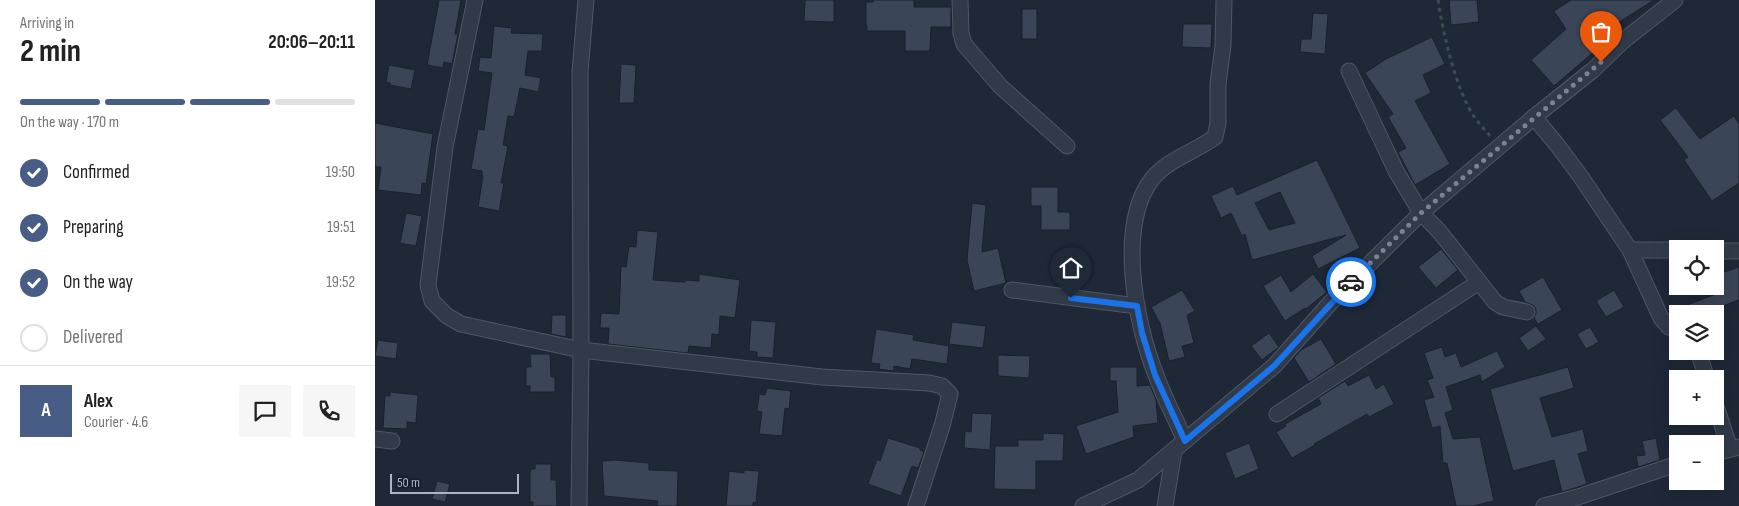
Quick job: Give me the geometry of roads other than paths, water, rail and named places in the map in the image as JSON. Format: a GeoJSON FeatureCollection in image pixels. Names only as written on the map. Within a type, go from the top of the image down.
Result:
{"type":"FeatureCollection","features":[{"type":"Feature","properties":{"kind":"street"},"geometry":{"type":"LineString","coordinates":[[475,0],[445,147],[428,285],[431,301],[447,316],[461,324],[581,350],[822,377],[929,383],[943,386],[951,394],[943,426],[916,506]]}},
{"type":"Feature","properties":{"kind":"street"},"geometry":{"type":"LineString","coordinates":[[579,506],[581,350],[580,72],[586,0]]}},
{"type":"Feature","properties":{"kind":"street"},"geometry":{"type":"LineString","coordinates":[[960,0],[961,33],[965,44],[1000,86],[1067,146]]}},
{"type":"Feature","properties":{"kind":"street"},"geometry":{"type":"LineString","coordinates":[[1165,506],[1180,446],[1142,333],[1137,306],[1132,250],[1135,219],[1145,190],[1158,172],[1215,137],[1217,131],[1218,84],[1223,46],[1224,0]]}},
{"type":"Feature","properties":{"kind":"street"},"geometry":{"type":"LineString","coordinates":[[1083,506],[1138,480],[1274,366],[1332,302],[1421,213],[1499,146],[1593,70],[1659,5],[1675,0]]}},
{"type":"Feature","properties":{"kind":"street"},"geometry":{"type":"LineString","coordinates":[[1349,71],[1396,171],[1421,213],[1439,231],[1499,306],[1527,312]]}},
{"type":"Feature","properties":{"kind":"street"},"geometry":{"type":"LineString","coordinates":[[1534,117],[1559,146],[1630,250],[1661,318],[1669,327]]}},
{"type":"Feature","properties":{"kind":"street"},"geometry":{"type":"LineString","coordinates":[[1630,250],[1669,250]]}},
{"type":"Feature","properties":{"kind":"street"},"geometry":{"type":"LineString","coordinates":[[1724,251],[1739,251]]}},
{"type":"Feature","properties":{"kind":"street"},"geometry":{"type":"LineString","coordinates":[[1277,414],[1479,282]]}},
{"type":"Feature","properties":{"kind":"street"},"geometry":{"type":"LineString","coordinates":[[1012,290],[1137,306]]}},
{"type":"Feature","properties":{"kind":"street"},"geometry":{"type":"LineString","coordinates":[[1724,423],[1735,448]]}},
{"type":"Feature","properties":{"kind":"street"},"geometry":{"type":"LineString","coordinates":[[375,440],[392,441]]}},
{"type":"Feature","properties":{"kind":"street"},"geometry":{"type":"LineString","coordinates":[[1545,506],[1669,467]]}}]}
